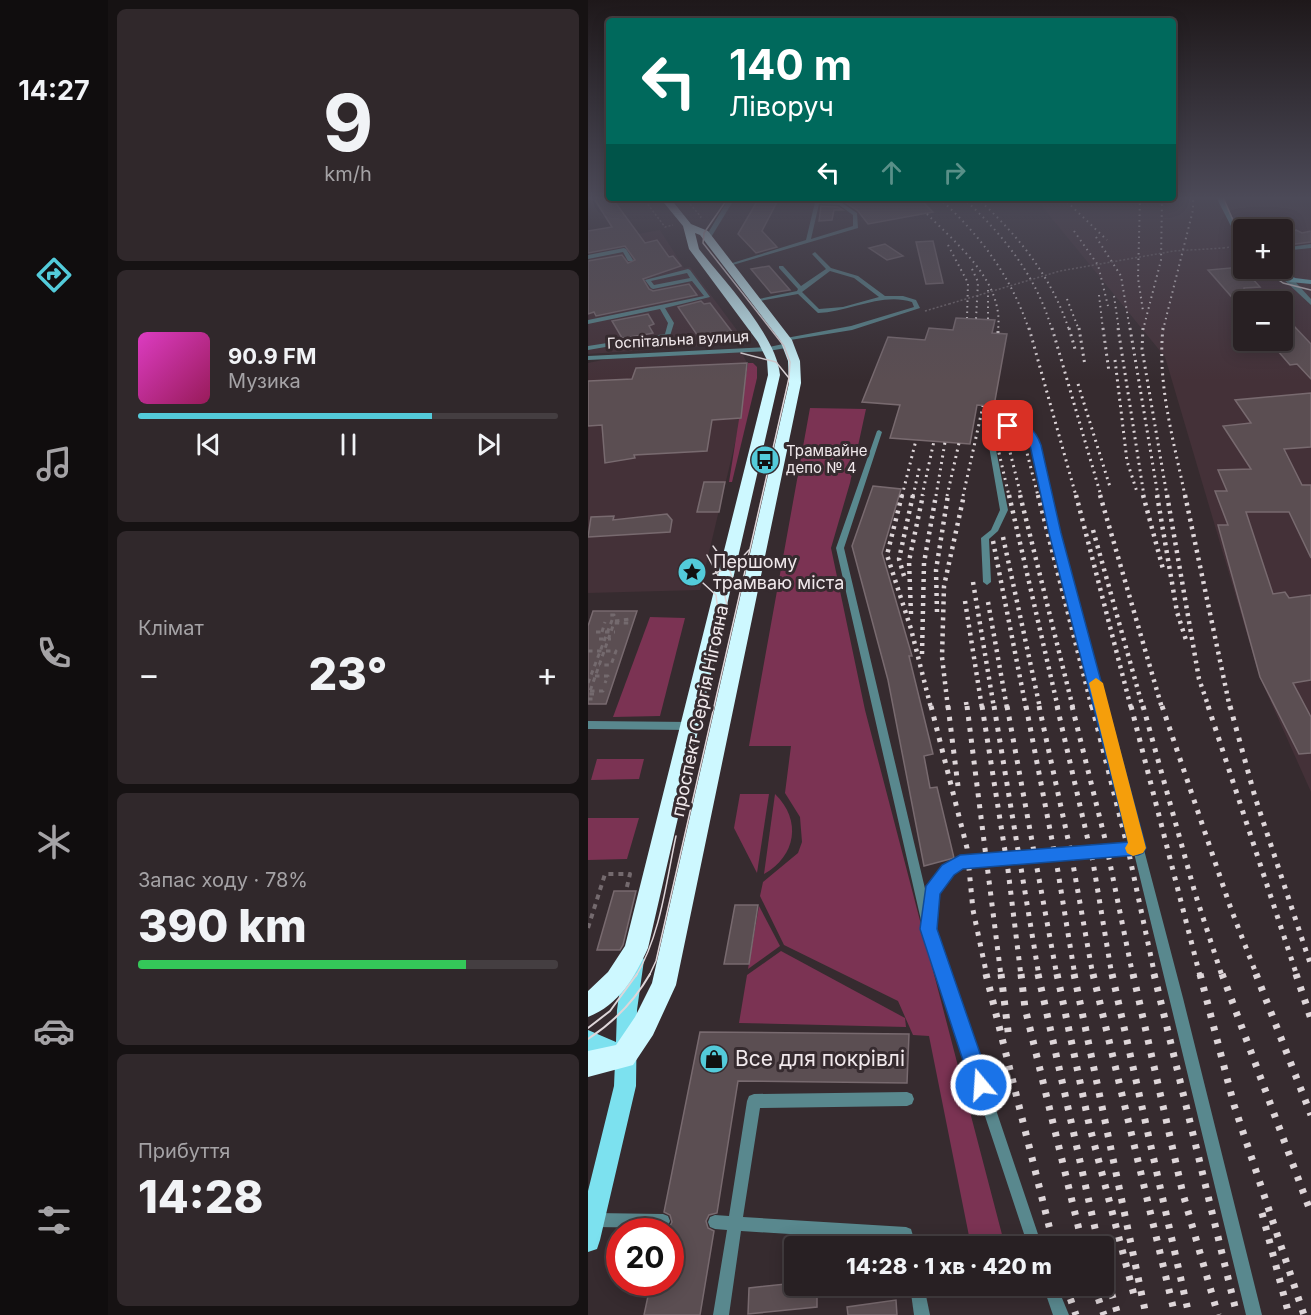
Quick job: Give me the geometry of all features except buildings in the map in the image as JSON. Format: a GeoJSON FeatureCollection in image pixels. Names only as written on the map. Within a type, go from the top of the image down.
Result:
{"type":"FeatureCollection","features":[{"type":"Feature","properties":{"kind":"highway","name":"проспект Сергія Нігояна"},"geometry":{"type":"LineString","coordinates":[[701,258],[750,319],[781,345]]}},
{"type":"Feature","properties":{"kind":"highway","name":"проспект Сергія Нігояна"},"geometry":{"type":"LineString","coordinates":[[624,1056],[655,1006],[664,985],[675,943],[793,393],[795,372],[781,345],[756,301],[723,258]]}},
{"type":"Feature","properties":{"kind":"highway","name":"проспект Сергія Нігояна"},"geometry":{"type":"LineString","coordinates":[[636,948],[774,375],[773,360],[781,345]]}},
{"type":"Feature","properties":{"kind":"highway"},"geometry":{"type":"LineString","coordinates":[[588,1005],[612,987],[627,968],[636,948]]}},
{"type":"Feature","properties":{"kind":"highway"},"geometry":{"type":"LineString","coordinates":[[588,1064],[624,1056]]}},
{"type":"Feature","properties":{"kind":"main road","name":"проспект Сергія Нігояна"},"geometry":{"type":"LineString","coordinates":[[590,1230],[625,1086],[627,1010],[636,948]]}},
{"type":"Feature","properties":{"kind":"main road"},"geometry":{"type":"LineString","coordinates":[[588,1041],[624,1056]]}},
{"type":"Feature","properties":{"kind":"street"},"geometry":{"type":"LineString","coordinates":[[1293,278],[1311,282]]}},
{"type":"Feature","properties":{"kind":"street"},"geometry":{"type":"LineString","coordinates":[[1289,279],[1311,303]]}},
{"type":"Feature","properties":{"kind":"street","name":"Госпітальна вулиця"},"geometry":{"type":"LineString","coordinates":[[588,358],[781,345]]}},
{"type":"Feature","properties":{"kind":"lane"},"geometry":{"type":"LineString","coordinates":[[728,266],[753,258]]}},
{"type":"Feature","properties":{"kind":"lane"},"geometry":{"type":"LineString","coordinates":[[819,258],[829,269],[856,277],[882,296]]}},
{"type":"Feature","properties":{"kind":"lane"},"geometry":{"type":"LineString","coordinates":[[781,267],[818,311],[835,312],[872,302],[882,296],[903,295],[914,301],[917,308],[852,328],[781,345]]}},
{"type":"Feature","properties":{"kind":"lane"},"geometry":{"type":"LineString","coordinates":[[756,301],[800,290],[829,269]]}},
{"type":"Feature","properties":{"kind":"lane"},"geometry":{"type":"LineString","coordinates":[[588,322],[707,297],[688,272],[648,280],[653,287],[693,279]]}},
{"type":"Feature","properties":{"kind":"lane"},"geometry":{"type":"LineString","coordinates":[[588,348],[668,335],[671,323],[662,307]]}},
{"type":"Feature","properties":{"kind":"lane"},"geometry":{"type":"LineString","coordinates":[[987,582],[986,538],[994,531],[1004,510],[990,435],[995,428],[1025,428],[1031,433],[1036,445],[1055,533],[1138,848],[1254,1315]]}},
{"type":"Feature","properties":{"kind":"lane"},"geometry":{"type":"LineString","coordinates":[[879,432],[840,548],[929,929],[1032,1236]]}},
{"type":"Feature","properties":{"kind":"lane"},"geometry":{"type":"LineString","coordinates":[[588,725],[691,726]]}},
{"type":"Feature","properties":{"kind":"lane"},"geometry":{"type":"LineString","coordinates":[[929,929],[932,892],[948,870],[960,862],[1138,848]]}},
{"type":"Feature","properties":{"kind":"lane"},"geometry":{"type":"LineString","coordinates":[[721,1315],[754,1101],[907,1099]]}},
{"type":"Feature","properties":{"kind":"lane"},"geometry":{"type":"LineString","coordinates":[[715,1222],[906,1234],[906,1236]]}},
{"type":"Feature","properties":{"kind":"lane"},"geometry":{"type":"LineString","coordinates":[[590,1230],[606,1228]]}},
{"type":"Feature","properties":{"kind":"lane"},"geometry":{"type":"LineString","coordinates":[[918,1296],[922,1315]]}},
{"type":"Feature","properties":{"kind":"lane"},"geometry":{"type":"LineString","coordinates":[[1054,1296],[1061,1315]]}},
{"type":"Feature","properties":{"kind":"path"},"geometry":{"type":"LineString","coordinates":[[950,304],[1060,271],[1132,258]]}},
{"type":"Feature","properties":{"kind":"path"},"geometry":{"type":"LineString","coordinates":[[597,673],[589,684],[588,697],[594,697],[589,694],[597,673],[598,666],[611,632],[614,615],[608,615]]}},
{"type":"Feature","properties":{"kind":"path"},"geometry":{"type":"LineString","coordinates":[[602,631],[605,622],[612,624],[621,621],[628,622]]}},
{"type":"Feature","properties":{"kind":"path"},"geometry":{"type":"LineString","coordinates":[[596,632],[611,632]]}},
{"type":"Feature","properties":{"kind":"path"},"geometry":{"type":"LineString","coordinates":[[603,652],[605,639],[611,632]]}},
{"type":"Feature","properties":{"kind":"path"},"geometry":{"type":"LineString","coordinates":[[599,639],[611,639]]}},
{"type":"Feature","properties":{"kind":"path"},"geometry":{"type":"LineString","coordinates":[[588,651],[616,651],[611,665],[588,666]]}},
{"type":"Feature","properties":{"kind":"path"},"geometry":{"type":"LineString","coordinates":[[597,673],[608,676],[605,683]]}},
{"type":"Feature","properties":{"kind":"path"},"geometry":{"type":"LineString","coordinates":[[588,691],[603,691],[604,688]]}},
{"type":"Feature","properties":{"kind":"path"},"geometry":{"type":"LineString","coordinates":[[588,928],[605,874],[630,874],[626,891]]}},
{"type":"Feature","properties":{"kind":"shaded area"},"geometry":{"type":"Polygon","coordinates":[[[588,258],[678,258],[684,268],[690,267],[745,341],[735,344],[588,354],[588,258]]]}},
{"type":"Feature","properties":{"kind":"shaded area"},"geometry":{"type":"Polygon","coordinates":[[[1085,258],[1233,258],[1233,279],[1293,279],[1293,258],[1311,258],[1311,792],[1260,678],[1165,357],[1085,258]]]}},
{"type":"Feature","properties":{"kind":"shaded area"},"geometry":{"type":"Polygon","coordinates":[[[741,351],[747,363],[741,418],[700,590],[588,593],[588,363],[607,359],[741,351]]]}},
{"type":"Feature","properties":{"kind":"shaded area"},"geometry":{"type":"Polygon","coordinates":[[[748,363],[753,363],[757,367],[757,378],[732,482],[729,482],[748,363]]]}},
{"type":"Feature","properties":{"kind":"shaded area"},"geometry":{"type":"Polygon","coordinates":[[[810,408],[866,409],[850,483],[831,548],[865,710],[1002,1236],[969,1236],[929,1036],[913,1035],[898,1001],[784,945],[760,896],[763,882],[798,853],[802,842],[800,817],[785,793],[791,746],[749,746],[810,408]]]}},
{"type":"Feature","properties":{"kind":"shaded area"},"geometry":{"type":"Polygon","coordinates":[[[650,617],[685,618],[660,716],[613,717],[650,617]]]}},
{"type":"Feature","properties":{"kind":"shaded area"},"geometry":{"type":"Polygon","coordinates":[[[597,759],[644,759],[639,779],[591,780],[597,759]]]}},
{"type":"Feature","properties":{"kind":"shaded area"},"geometry":{"type":"Polygon","coordinates":[[[740,794],[769,794],[757,873],[734,828],[740,794]]]}},
{"type":"Feature","properties":{"kind":"shaded area"},"geometry":{"type":"Polygon","coordinates":[[[775,794],[784,804],[789,815],[792,837],[783,858],[764,874],[775,794]]]}},
{"type":"Feature","properties":{"kind":"shaded area"},"geometry":{"type":"Polygon","coordinates":[[[588,818],[639,818],[627,859],[588,860],[588,818]]]}},
{"type":"Feature","properties":{"kind":"shaded area"},"geometry":{"type":"Polygon","coordinates":[[[759,906],[780,946],[748,969],[759,906]]]}},
{"type":"Feature","properties":{"kind":"shaded area"},"geometry":{"type":"Polygon","coordinates":[[[781,951],[905,1018],[906,1027],[739,1023],[747,975],[781,951]]]}},
{"type":"Feature","properties":{"kind":"tram line"},"geometry":{"type":"LineString","coordinates":[[715,258],[784,346],[790,362],[789,378]]}},
{"type":"Feature","properties":{"kind":"tram line"},"geometry":{"type":"LineString","coordinates":[[1277,279],[1283,283],[1311,290]]}},
{"type":"Feature","properties":{"kind":"tram line"},"geometry":{"type":"LineString","coordinates":[[741,353],[776,362],[789,378]]}},
{"type":"Feature","properties":{"kind":"tram line"},"geometry":{"type":"LineString","coordinates":[[650,974],[656,961],[789,378]]}},
{"type":"Feature","properties":{"kind":"tram line"},"geometry":{"type":"LineString","coordinates":[[713,546],[729,568]]}},
{"type":"Feature","properties":{"kind":"tram line"},"geometry":{"type":"LineString","coordinates":[[729,568],[735,565],[749,550]]}},
{"type":"Feature","properties":{"kind":"tram line"},"geometry":{"type":"LineString","coordinates":[[707,555],[716,573]]}},
{"type":"Feature","properties":{"kind":"tram line"},"geometry":{"type":"LineString","coordinates":[[716,573],[729,568]]}},
{"type":"Feature","properties":{"kind":"tram line"},"geometry":{"type":"LineString","coordinates":[[729,568],[735,586]]}},
{"type":"Feature","properties":{"kind":"tram line"},"geometry":{"type":"LineString","coordinates":[[716,573],[722,583],[729,614]]}},
{"type":"Feature","properties":{"kind":"tram line"},"geometry":{"type":"LineString","coordinates":[[703,583],[716,595],[722,643]]}},
{"type":"Feature","properties":{"kind":"tram line"},"geometry":{"type":"LineString","coordinates":[[637,974],[657,925],[676,836]]}},
{"type":"Feature","properties":{"kind":"tram line"},"geometry":{"type":"LineString","coordinates":[[588,1028],[610,1011],[637,974]]}},
{"type":"Feature","properties":{"kind":"tram line"},"geometry":{"type":"LineString","coordinates":[[588,1039],[623,1011],[650,974]]}},
{"type":"Feature","properties":{"kind":"railway"},"geometry":{"type":"LineString","coordinates":[[955,258],[968,283],[967,318]]}},
{"type":"Feature","properties":{"kind":"railway"},"geometry":{"type":"LineString","coordinates":[[970,258],[986,280],[994,296],[998,313],[998,333]]}},
{"type":"Feature","properties":{"kind":"railway"},"geometry":{"type":"LineString","coordinates":[[993,258],[1022,310],[1029,330]]}},
{"type":"Feature","properties":{"kind":"railway"},"geometry":{"type":"LineString","coordinates":[[1017,258],[1037,292],[1052,330]]}},
{"type":"Feature","properties":{"kind":"railway"},"geometry":{"type":"LineString","coordinates":[[1032,258],[1053,292],[1069,330]]}},
{"type":"Feature","properties":{"kind":"railway"},"geometry":{"type":"LineString","coordinates":[[1093,258],[1098,265],[1108,306]]}},
{"type":"Feature","properties":{"kind":"railway"},"geometry":{"type":"LineString","coordinates":[[1110,258],[1121,276],[1130,330]]}},
{"type":"Feature","properties":{"kind":"railway"},"geometry":{"type":"LineString","coordinates":[[1138,258],[1138,278],[1143,311]]}},
{"type":"Feature","properties":{"kind":"railway"},"geometry":{"type":"LineString","coordinates":[[1143,330],[1161,258]]}},
{"type":"Feature","properties":{"kind":"railway"},"geometry":{"type":"LineString","coordinates":[[1163,330],[1181,258]]}},
{"type":"Feature","properties":{"kind":"railway"},"geometry":{"type":"LineString","coordinates":[[972,269],[978,282],[976,319]]}},
{"type":"Feature","properties":{"kind":"railway"},"geometry":{"type":"LineString","coordinates":[[988,290],[988,320]]}},
{"type":"Feature","properties":{"kind":"railway"},"geometry":{"type":"LineString","coordinates":[[1099,295],[1103,330]]}},
{"type":"Feature","properties":{"kind":"railway"},"geometry":{"type":"LineString","coordinates":[[1114,296],[1119,330]]}},
{"type":"Feature","properties":{"kind":"railway"},"geometry":{"type":"LineString","coordinates":[[1067,299],[1079,330]]}},
{"type":"Feature","properties":{"kind":"railway"},"geometry":{"type":"LineString","coordinates":[[1029,328],[1076,496]]}},
{"type":"Feature","properties":{"kind":"railway"},"geometry":{"type":"LineString","coordinates":[[1052,328],[1101,496]]}},
{"type":"Feature","properties":{"kind":"railway"},"geometry":{"type":"LineString","coordinates":[[1069,328],[1075,349]]}},
{"type":"Feature","properties":{"kind":"railway"},"geometry":{"type":"LineString","coordinates":[[1079,328],[1085,366]]}},
{"type":"Feature","properties":{"kind":"railway"},"geometry":{"type":"LineString","coordinates":[[1103,328],[1109,372]]}},
{"type":"Feature","properties":{"kind":"railway"},"geometry":{"type":"LineString","coordinates":[[1118,328],[1144,496]]}},
{"type":"Feature","properties":{"kind":"railway"},"geometry":{"type":"LineString","coordinates":[[1130,328],[1158,496]]}},
{"type":"Feature","properties":{"kind":"railway"},"geometry":{"type":"LineString","coordinates":[[1143,328],[1142,349],[1167,496]]}},
{"type":"Feature","properties":{"kind":"railway"},"geometry":{"type":"LineString","coordinates":[[1163,328],[1164,392],[1185,496]]}},
{"type":"Feature","properties":{"kind":"railway"},"geometry":{"type":"LineString","coordinates":[[1115,360],[1127,461],[1137,492]]}},
{"type":"Feature","properties":{"kind":"railway"},"geometry":{"type":"LineString","coordinates":[[1078,384],[1110,487]]}},
{"type":"Feature","properties":{"kind":"railway"},"geometry":{"type":"LineString","coordinates":[[963,496],[983,406]]}},
{"type":"Feature","properties":{"kind":"railway"},"geometry":{"type":"LineString","coordinates":[[902,496],[916,440]]}},
{"type":"Feature","properties":{"kind":"railway"},"geometry":{"type":"LineString","coordinates":[[996,440],[1009,496]]}},
{"type":"Feature","properties":{"kind":"railway"},"geometry":{"type":"LineString","coordinates":[[1007,440],[1021,496]]}},
{"type":"Feature","properties":{"kind":"railway"},"geometry":{"type":"LineString","coordinates":[[922,496],[934,441]]}},
{"type":"Feature","properties":{"kind":"railway"},"geometry":{"type":"LineString","coordinates":[[1024,441],[1038,496]]}},
{"type":"Feature","properties":{"kind":"railway"},"geometry":{"type":"LineString","coordinates":[[936,496],[945,442]]}},
{"type":"Feature","properties":{"kind":"railway"},"geometry":{"type":"LineString","coordinates":[[947,496],[959,443]]}},
{"type":"Feature","properties":{"kind":"railway"},"geometry":{"type":"LineString","coordinates":[[913,496],[920,465]]}},
{"type":"Feature","properties":{"kind":"railway"},"geometry":{"type":"LineString","coordinates":[[902,495],[887,555],[911,629],[931,708]]}},
{"type":"Feature","properties":{"kind":"railway"},"geometry":{"type":"LineString","coordinates":[[904,576],[899,559],[913,495]]}},
{"type":"Feature","properties":{"kind":"railway"},"geometry":{"type":"LineString","coordinates":[[911,614],[909,561],[923,495]]}},
{"type":"Feature","properties":{"kind":"railway"},"geometry":{"type":"LineString","coordinates":[[922,654],[924,563],[936,495]]}},
{"type":"Feature","properties":{"kind":"railway"},"geometry":{"type":"LineString","coordinates":[[937,612],[936,570],[948,495]]}},
{"type":"Feature","properties":{"kind":"railway"},"geometry":{"type":"LineString","coordinates":[[948,708],[942,657],[944,586],[964,495]]}},
{"type":"Feature","properties":{"kind":"railway"},"geometry":{"type":"LineString","coordinates":[[1009,495],[1058,708]]}},
{"type":"Feature","properties":{"kind":"railway"},"geometry":{"type":"LineString","coordinates":[[1020,495],[1073,708]]}},
{"type":"Feature","properties":{"kind":"railway"},"geometry":{"type":"LineString","coordinates":[[1038,495],[1092,708]]}},
{"type":"Feature","properties":{"kind":"railway"},"geometry":{"type":"LineString","coordinates":[[1076,495],[1131,708]]}},
{"type":"Feature","properties":{"kind":"railway"},"geometry":{"type":"LineString","coordinates":[[1100,495],[1162,708]]}},
{"type":"Feature","properties":{"kind":"railway"},"geometry":{"type":"LineString","coordinates":[[1143,495],[1163,569]]}},
{"type":"Feature","properties":{"kind":"railway"},"geometry":{"type":"LineString","coordinates":[[1157,495],[1177,612],[1187,643]]}},
{"type":"Feature","properties":{"kind":"railway"},"geometry":{"type":"LineString","coordinates":[[1167,495],[1199,679],[1209,708]]}},
{"type":"Feature","properties":{"kind":"railway"},"geometry":{"type":"LineString","coordinates":[[1185,495],[1230,708]]}},
{"type":"Feature","properties":{"kind":"railway"},"geometry":{"type":"LineString","coordinates":[[1093,530],[1143,708]]}},
{"type":"Feature","properties":{"kind":"railway"},"geometry":{"type":"LineString","coordinates":[[1003,537],[1040,708]]}},
{"type":"Feature","properties":{"kind":"railway"},"geometry":{"type":"LineString","coordinates":[[993,541],[1026,708]]}},
{"type":"Feature","properties":{"kind":"railway"},"geometry":{"type":"LineString","coordinates":[[973,582],[994,708]]}},
{"type":"Feature","properties":{"kind":"railway"},"geometry":{"type":"LineString","coordinates":[[965,601],[982,708]]}},
{"type":"Feature","properties":{"kind":"railway"},"geometry":{"type":"LineString","coordinates":[[988,602],[1007,708]]}},
{"type":"Feature","properties":{"kind":"railway"},"geometry":{"type":"LineString","coordinates":[[966,702],[967,708]]}},
{"type":"Feature","properties":{"kind":"railway"},"geometry":{"type":"LineString","coordinates":[[931,706],[967,848],[973,910],[987,976]]}},
{"type":"Feature","properties":{"kind":"railway"},"geometry":{"type":"LineString","coordinates":[[948,706],[958,786]]}},
{"type":"Feature","properties":{"kind":"railway"},"geometry":{"type":"LineString","coordinates":[[967,706],[1001,976]]}},
{"type":"Feature","properties":{"kind":"railway"},"geometry":{"type":"LineString","coordinates":[[982,706],[1008,870],[1021,976]]}},
{"type":"Feature","properties":{"kind":"railway"},"geometry":{"type":"LineString","coordinates":[[994,706],[1039,976]]}},
{"type":"Feature","properties":{"kind":"railway"},"geometry":{"type":"LineString","coordinates":[[1007,706],[1057,976]]}},
{"type":"Feature","properties":{"kind":"railway"},"geometry":{"type":"LineString","coordinates":[[1026,706],[1057,866],[1075,976]]}},
{"type":"Feature","properties":{"kind":"railway"},"geometry":{"type":"LineString","coordinates":[[1039,706],[1071,853],[1093,976]]}},
{"type":"Feature","properties":{"kind":"railway"},"geometry":{"type":"LineString","coordinates":[[1057,706],[1093,862],[1112,976]]}},
{"type":"Feature","properties":{"kind":"railway"},"geometry":{"type":"LineString","coordinates":[[1072,706],[1105,839],[1133,976]]}},
{"type":"Feature","properties":{"kind":"railway"},"geometry":{"type":"LineString","coordinates":[[1092,706],[1128,849],[1155,976]]}},
{"type":"Feature","properties":{"kind":"railway"},"geometry":{"type":"LineString","coordinates":[[1131,706],[1200,976]]}},
{"type":"Feature","properties":{"kind":"railway"},"geometry":{"type":"LineString","coordinates":[[1143,706],[1195,893],[1222,976]]}},
{"type":"Feature","properties":{"kind":"railway"},"geometry":{"type":"LineString","coordinates":[[1162,706],[1231,909],[1257,976]]}},
{"type":"Feature","properties":{"kind":"railway"},"geometry":{"type":"LineString","coordinates":[[1208,706],[1297,976]]}},
{"type":"Feature","properties":{"kind":"railway"},"geometry":{"type":"LineString","coordinates":[[1230,706],[1255,797],[1311,966]]}},
{"type":"Feature","properties":{"kind":"railway"},"geometry":{"type":"LineString","coordinates":[[986,974],[1052,1236]]}},
{"type":"Feature","properties":{"kind":"railway"},"geometry":{"type":"LineString","coordinates":[[1001,974],[1009,1039]]}},
{"type":"Feature","properties":{"kind":"railway"},"geometry":{"type":"LineString","coordinates":[[1021,974],[1025,1008],[1081,1236]]}},
{"type":"Feature","properties":{"kind":"railway"},"geometry":{"type":"LineString","coordinates":[[1038,974],[1097,1236]]}},
{"type":"Feature","properties":{"kind":"railway"},"geometry":{"type":"LineString","coordinates":[[1057,974],[1089,1124],[1134,1295]]}},
{"type":"Feature","properties":{"kind":"railway"},"geometry":{"type":"LineString","coordinates":[[1074,974],[1146,1315]]}},
{"type":"Feature","properties":{"kind":"railway"},"geometry":{"type":"LineString","coordinates":[[1093,974],[1175,1315]]}},
{"type":"Feature","properties":{"kind":"railway"},"geometry":{"type":"LineString","coordinates":[[1112,974],[1189,1315]]}},
{"type":"Feature","properties":{"kind":"railway"},"geometry":{"type":"LineString","coordinates":[[1133,974],[1183,1194],[1218,1315]]}},
{"type":"Feature","properties":{"kind":"railway"},"geometry":{"type":"LineString","coordinates":[[1154,974],[1237,1315]]}},
{"type":"Feature","properties":{"kind":"railway"},"geometry":{"type":"LineString","coordinates":[[1200,974],[1234,1105],[1304,1315]]}},
{"type":"Feature","properties":{"kind":"railway"},"geometry":{"type":"LineString","coordinates":[[1222,974],[1311,1213]]}},
{"type":"Feature","properties":{"kind":"railway"},"geometry":{"type":"LineString","coordinates":[[1256,974],[1311,1115]]}},
{"type":"Feature","properties":{"kind":"railway"},"geometry":{"type":"LineString","coordinates":[[1296,974],[1311,1019]]}},
{"type":"Feature","properties":{"kind":"railway"},"geometry":{"type":"LineString","coordinates":[[1262,1213],[1289,1315]]}},
{"type":"Feature","properties":{"kind":"railway"},"geometry":{"type":"LineString","coordinates":[[1069,1296],[1076,1315]]}},
{"type":"Feature","properties":{"kind":"railway"},"geometry":{"type":"LineString","coordinates":[[1097,1296],[1104,1315]]}},
{"type":"Feature","properties":{"kind":"railway"},"geometry":{"type":"LineString","coordinates":[[1112,1296],[1118,1315]]}},
{"type":"Feature","properties":{"kind":"slow traffic"},"geometry":{"type":"LineString","coordinates":[[1096,683],[1138,848],[1133,848]]}},
{"type":"Feature","properties":{"kind":"place","name":"Трамвайне депо № 4"},"geometry":{"type":"Point","coordinates":[765,460]}},
{"type":"Feature","properties":{"kind":"place","name":"Першому трамваю міста"},"geometry":{"type":"Point","coordinates":[692,572]}},
{"type":"Feature","properties":{"kind":"place","name":"Все для покрівлі"},"geometry":{"type":"Point","coordinates":[714,1059]}},
{"type":"Feature","properties":{"kind":"route"},"geometry":{"type":"LineString","coordinates":[[981,1085],[929,929],[932,892],[948,870],[960,862],[1138,848],[1096,680],[1055,533],[1036,445],[1031,433],[1025,428],[1008,426]]}}]}
